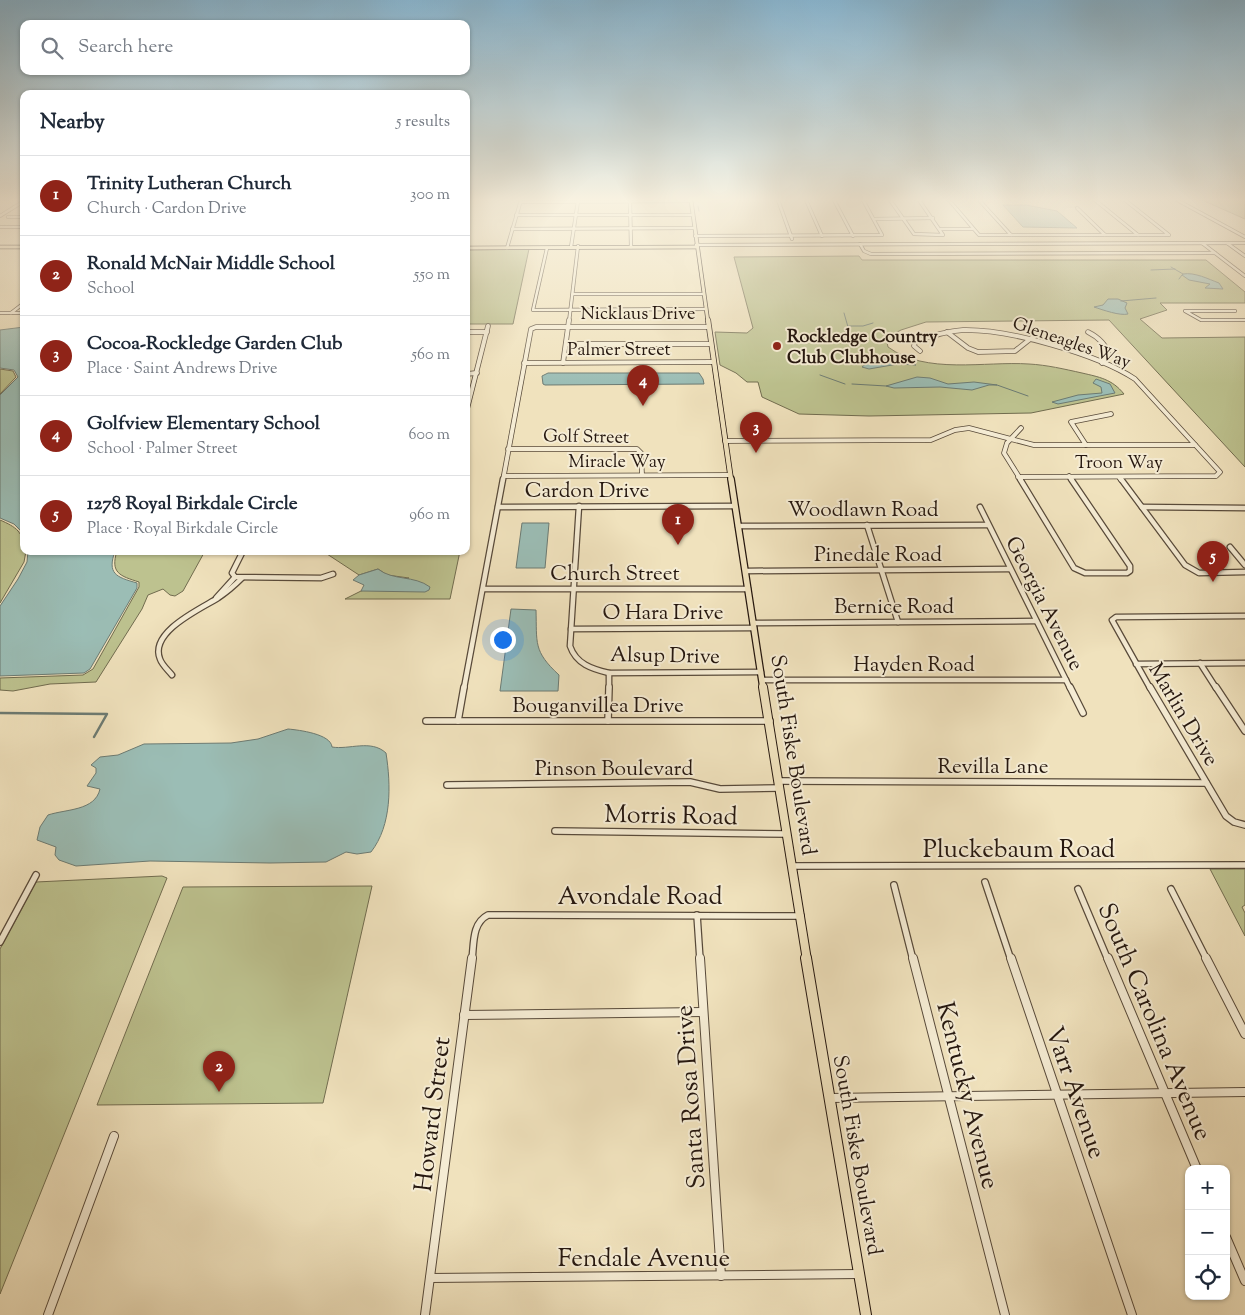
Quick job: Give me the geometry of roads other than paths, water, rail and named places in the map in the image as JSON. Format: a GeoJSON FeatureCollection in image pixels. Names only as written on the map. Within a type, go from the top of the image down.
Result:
{"type":"FeatureCollection","features":[{"type":"Feature","properties":{"kind":"main road","name":"South Fiske Boulevard"},"geometry":{"type":"LineString","coordinates":[[698,261],[761,672],[829,1098],[866,1315]]}},
{"type":"Feature","properties":{"kind":"street"},"geometry":{"type":"LineString","coordinates":[[544,261],[533,310],[706,309]]}},
{"type":"Feature","properties":{"kind":"street"},"geometry":{"type":"LineString","coordinates":[[563,362],[576,261]]}},
{"type":"Feature","properties":{"kind":"street"},"geometry":{"type":"LineString","coordinates":[[1226,261],[1245,276]]}},
{"type":"Feature","properties":{"kind":"street"},"geometry":{"type":"LineString","coordinates":[[573,294],[703,294]]}},
{"type":"Feature","properties":{"kind":"street"},"geometry":{"type":"LineString","coordinates":[[11,314],[20,306]]}},
{"type":"Feature","properties":{"kind":"street"},"geometry":{"type":"LineString","coordinates":[[1235,311],[1185,311],[1201,320],[1245,320]]}},
{"type":"Feature","properties":{"kind":"street"},"geometry":{"type":"LineString","coordinates":[[1222,311],[1233,320]]}},
{"type":"Feature","properties":{"kind":"street"},"geometry":{"type":"LineString","coordinates":[[0,314],[20,313]]}},
{"type":"Feature","properties":{"kind":"street"},"geometry":{"type":"LineString","coordinates":[[470,399],[488,326]]}},
{"type":"Feature","properties":{"kind":"street","name":"Nicklaus Drive"},"geometry":{"type":"LineString","coordinates":[[524,363],[531,329],[536,327],[708,327]]}},
{"type":"Feature","properties":{"kind":"street","name":"Gleneagles Way"},"geometry":{"type":"LineString","coordinates":[[920,350],[914,346],[915,342],[947,332],[1000,331],[1120,369],[1135,379],[1220,472],[1219,474]]}},
{"type":"Feature","properties":{"kind":"street"},"geometry":{"type":"LineString","coordinates":[[470,332],[487,332]]}},
{"type":"Feature","properties":{"kind":"street"},"geometry":{"type":"LineString","coordinates":[[947,332],[968,348],[978,352],[1015,351],[1039,332]]}},
{"type":"Feature","properties":{"kind":"street"},"geometry":{"type":"LineString","coordinates":[[1088,332],[1095,335],[1108,349],[1109,355],[1102,363]]}},
{"type":"Feature","properties":{"kind":"street"},"geometry":{"type":"LineString","coordinates":[[566,344],[710,344]]}},
{"type":"Feature","properties":{"kind":"street","name":"Palmer Street"},"geometry":{"type":"LineString","coordinates":[[524,363],[713,362]]}},
{"type":"Feature","properties":{"kind":"street"},"geometry":{"type":"LineString","coordinates":[[458,721],[524,363]]}},
{"type":"Feature","properties":{"kind":"street"},"geometry":{"type":"LineString","coordinates":[[470,374],[477,374]]}},
{"type":"Feature","properties":{"kind":"street"},"geometry":{"type":"LineString","coordinates":[[1086,445],[1071,422],[1111,414]]}},
{"type":"Feature","properties":{"kind":"street"},"geometry":{"type":"LineString","coordinates":[[725,441],[931,440],[964,428],[983,430],[1034,445],[1195,444]]}},
{"type":"Feature","properties":{"kind":"street"},"geometry":{"type":"LineString","coordinates":[[1021,428],[1010,439],[1004,449],[1004,453],[1074,568],[1085,573],[1127,573],[1130,570],[1130,566],[1069,476]]}},
{"type":"Feature","properties":{"kind":"street","name":"Golf Street"},"geometry":{"type":"LineString","coordinates":[[508,449],[637,449],[641,453],[642,475]]}},
{"type":"Feature","properties":{"kind":"street","name":"Troon Way"},"geometry":{"type":"LineString","coordinates":[[1018,476],[1119,477],[1216,476],[1219,474]]}},
{"type":"Feature","properties":{"kind":"street","name":"Miracle Way"},"geometry":{"type":"LineString","coordinates":[[504,476],[730,475]]}},
{"type":"Feature","properties":{"kind":"street"},"geometry":{"type":"LineString","coordinates":[[1119,477],[1185,565],[1199,573],[1245,572]]}},
{"type":"Feature","properties":{"kind":"street","name":"Cardon Drive"},"geometry":{"type":"LineString","coordinates":[[498,506],[735,506]]}},
{"type":"Feature","properties":{"kind":"street","name":"Alsup Drive"},"geometry":{"type":"LineString","coordinates":[[580,506],[570,646],[578,661],[592,669],[609,673],[761,672]]}},
{"type":"Feature","properties":{"kind":"street","name":"Georgia Avenue"},"geometry":{"type":"LineString","coordinates":[[980,507],[1082,713]]}},
{"type":"Feature","properties":{"kind":"street"},"geometry":{"type":"LineString","coordinates":[[1142,507],[1245,508]]}},
{"type":"Feature","properties":{"kind":"street"},"geometry":{"type":"LineString","coordinates":[[867,525],[898,622]]}},
{"type":"Feature","properties":{"kind":"street","name":"Woodlawn Road"},"geometry":{"type":"LineString","coordinates":[[738,526],[988,525]]}},
{"type":"Feature","properties":{"kind":"street"},"geometry":{"type":"LineString","coordinates":[[1230,547],[1245,565]]}},
{"type":"Feature","properties":{"kind":"street"},"geometry":{"type":"LineString","coordinates":[[235,577],[232,573],[241,555]]}},
{"type":"Feature","properties":{"kind":"street","name":"Pinedale Road"},"geometry":{"type":"LineString","coordinates":[[746,570],[881,571],[1010,569]]}},
{"type":"Feature","properties":{"kind":"street"},"geometry":{"type":"LineString","coordinates":[[235,577],[322,578],[333,574]]}},
{"type":"Feature","properties":{"kind":"street"},"geometry":{"type":"LineString","coordinates":[[216,598],[235,577]]}},
{"type":"Feature","properties":{"kind":"street"},"geometry":{"type":"LineString","coordinates":[[172,675],[160,662],[158,652],[160,640],[177,622],[227,592],[242,578]]}},
{"type":"Feature","properties":{"kind":"street","name":"Church Street"},"geometry":{"type":"LineString","coordinates":[[483,589],[748,589]]}},
{"type":"Feature","properties":{"kind":"street","name":"Marlin Drive"},"geometry":{"type":"LineString","coordinates":[[1245,616],[1116,616],[1112,620],[1112,623],[1226,816],[1234,822],[1245,825]]}},
{"type":"Feature","properties":{"kind":"street","name":"Bernice Road"},"geometry":{"type":"LineString","coordinates":[[754,625],[1036,621]]}},
{"type":"Feature","properties":{"kind":"street","name":"O Hara Drive"},"geometry":{"type":"LineString","coordinates":[[571,629],[754,625]]}},
{"type":"Feature","properties":{"kind":"street"},"geometry":{"type":"LineString","coordinates":[[1200,663],[1245,731]]}},
{"type":"Feature","properties":{"kind":"street"},"geometry":{"type":"LineString","coordinates":[[1136,664],[1245,663]]}},
{"type":"Feature","properties":{"kind":"street"},"geometry":{"type":"LineString","coordinates":[[608,721],[609,673]]}},
{"type":"Feature","properties":{"kind":"street","name":"Hayden Road"},"geometry":{"type":"LineString","coordinates":[[763,680],[1066,680]]}},
{"type":"Feature","properties":{"kind":"street","name":"Bouganvillea Drive"},"geometry":{"type":"LineString","coordinates":[[426,721],[770,721]]}},
{"type":"Feature","properties":{"kind":"street","name":"Pinson Boulevard"},"geometry":{"type":"LineString","coordinates":[[447,785],[690,782],[720,789],[779,785]]}},
{"type":"Feature","properties":{"kind":"street","name":"Revilla Lane"},"geometry":{"type":"LineString","coordinates":[[779,785],[1206,783]]}},
{"type":"Feature","properties":{"kind":"street","name":"Morris Road"},"geometry":{"type":"LineString","coordinates":[[555,831],[787,834]]}},
{"type":"Feature","properties":{"kind":"street","name":"Pluckebaum Road"},"geometry":{"type":"LineString","coordinates":[[792,866],[1245,866]]}},
{"type":"Feature","properties":{"kind":"street"},"geometry":{"type":"LineString","coordinates":[[0,942],[36,875]]}},
{"type":"Feature","properties":{"kind":"street","name":"Varr Avenue"},"geometry":{"type":"LineString","coordinates":[[985,882],[1132,1315]]}},
{"type":"Feature","properties":{"kind":"street","name":"Kentucky Avenue"},"geometry":{"type":"LineString","coordinates":[[894,885],[1005,1315]]}},
{"type":"Feature","properties":{"kind":"street","name":"South Carolina Avenue"},"geometry":{"type":"LineString","coordinates":[[1078,889],[1195,1165]]}},
{"type":"Feature","properties":{"kind":"street"},"geometry":{"type":"LineString","coordinates":[[1171,889],[1245,1034]]}},
{"type":"Feature","properties":{"kind":"street","name":"Avondale Road"},"geometry":{"type":"LineString","coordinates":[[480,918],[488,915],[800,916]]}},
{"type":"Feature","properties":{"kind":"street","name":"Santa Rosa Drive"},"geometry":{"type":"LineString","coordinates":[[697,915],[721,1276]]}},
{"type":"Feature","properties":{"kind":"street","name":"Howard Street"},"geometry":{"type":"LineString","coordinates":[[425,1315],[476,926],[480,918]]}},
{"type":"Feature","properties":{"kind":"street"},"geometry":{"type":"LineString","coordinates":[[464,1015],[703,1012]]}},
{"type":"Feature","properties":{"kind":"street"},"geometry":{"type":"LineString","coordinates":[[829,1098],[1245,1092]]}},
{"type":"Feature","properties":{"kind":"street"},"geometry":{"type":"LineString","coordinates":[[48,1315],[114,1136]]}},
{"type":"Feature","properties":{"kind":"street"},"geometry":{"type":"LineString","coordinates":[[1230,1246],[1245,1281]]}},
{"type":"Feature","properties":{"kind":"street","name":"Fendale Avenue"},"geometry":{"type":"LineString","coordinates":[[430,1278],[859,1274]]}},
{"type":"Feature","properties":{"kind":"water"},"geometry":{"type":"Polygon","coordinates":[[[1183,274],[1192,274],[1206,278],[1219,283],[1223,289],[1205,288],[1210,284],[1189,280],[1183,274]]]}},
{"type":"Feature","properties":{"kind":"water"},"geometry":{"type":"Polygon","coordinates":[[[1108,299],[1118,299],[1127,303],[1125,308],[1128,314],[1094,307],[1103,305],[1108,299]]]}},
{"type":"Feature","properties":{"kind":"water"},"geometry":{"type":"Polygon","coordinates":[[[20,328],[20,530],[14,524],[0,518],[0,395],[18,377],[14,370],[0,368],[0,330],[20,328]]]}},
{"type":"Feature","properties":{"kind":"water"},"geometry":{"type":"Polygon","coordinates":[[[887,355],[916,365],[898,364],[869,369],[862,367],[873,358],[887,355]]]}},
{"type":"Feature","properties":{"kind":"water"},"geometry":{"type":"Polygon","coordinates":[[[548,373],[699,373],[704,384],[545,385],[543,384],[542,376],[548,373]]]}},
{"type":"Feature","properties":{"kind":"water"},"geometry":{"type":"Polygon","coordinates":[[[917,377],[930,378],[948,384],[974,382],[997,385],[989,385],[972,390],[940,387],[894,388],[886,386],[917,377]]]}},
{"type":"Feature","properties":{"kind":"water"},"geometry":{"type":"Polygon","coordinates":[[[1096,379],[1110,384],[1115,393],[1058,404],[1052,402],[1078,395],[1102,393],[1101,387],[1093,383],[1096,379]]]}},
{"type":"Feature","properties":{"kind":"water"},"geometry":{"type":"Polygon","coordinates":[[[522,523],[549,523],[545,568],[516,568],[522,523]]]}},
{"type":"Feature","properties":{"kind":"water"},"geometry":{"type":"Polygon","coordinates":[[[28,555],[114,555],[112,565],[115,573],[124,579],[137,583],[137,588],[90,669],[84,673],[0,676],[0,606],[27,562],[28,555]]]}},
{"type":"Feature","properties":{"kind":"water"},"geometry":{"type":"Polygon","coordinates":[[[378,569],[390,575],[424,583],[430,587],[429,590],[425,592],[361,591],[364,585],[353,580],[359,575],[378,569]]]}},
{"type":"Feature","properties":{"kind":"water"},"geometry":{"type":"Polygon","coordinates":[[[511,609],[536,610],[538,646],[545,659],[559,675],[558,691],[500,691],[511,609]]]}},
{"type":"Feature","properties":{"kind":"water"},"geometry":{"type":"Polygon","coordinates":[[[288,729],[321,736],[332,747],[367,746],[380,749],[386,753],[389,778],[388,804],[383,830],[371,852],[357,854],[346,852],[326,862],[150,861],[76,866],[59,860],[55,855],[56,847],[37,840],[40,827],[48,815],[79,808],[92,802],[97,796],[100,789],[87,786],[96,773],[96,768],[91,765],[100,757],[118,755],[144,744],[231,743],[258,739],[288,729]]]}},
{"type":"Feature","properties":{"kind":"waterway"},"geometry":{"type":"LineString","coordinates":[[1171,267],[1174,269]]}},
{"type":"Feature","properties":{"kind":"waterway"},"geometry":{"type":"LineString","coordinates":[[1151,270],[1174,269]]}},
{"type":"Feature","properties":{"kind":"waterway"},"geometry":{"type":"LineString","coordinates":[[1174,269],[1183,274]]}},
{"type":"Feature","properties":{"kind":"waterway"},"geometry":{"type":"LineString","coordinates":[[1179,279],[1182,275]]}},
{"type":"Feature","properties":{"kind":"waterway"},"geometry":{"type":"LineString","coordinates":[[1121,301],[1156,298]]}},
{"type":"Feature","properties":{"kind":"waterway"},"geometry":{"type":"LineString","coordinates":[[844,313],[850,334],[856,341]]}},
{"type":"Feature","properties":{"kind":"waterway"},"geometry":{"type":"LineString","coordinates":[[848,326],[863,326],[873,323]]}},
{"type":"Feature","properties":{"kind":"waterway"},"geometry":{"type":"LineString","coordinates":[[820,375],[845,384]]}},
{"type":"Feature","properties":{"kind":"waterway"},"geometry":{"type":"LineString","coordinates":[[852,384],[886,386]]}},
{"type":"Feature","properties":{"kind":"waterway"},"geometry":{"type":"LineString","coordinates":[[997,385],[1028,396]]}},
{"type":"Feature","properties":{"kind":"waterway"},"geometry":{"type":"LineString","coordinates":[[0,713],[107,714],[94,737]]}},
{"type":"Feature","properties":{"kind":"place","name":"Rockledge Country Club Clubhouse"},"geometry":{"type":"Point","coordinates":[777,346]}},
{"type":"Feature","properties":{"kind":"place","name":"Golfview Elementary School"},"geometry":{"type":"Point","coordinates":[643,406]}},
{"type":"Feature","properties":{"kind":"place","name":"Cocoa-Rockledge Garden Club"},"geometry":{"type":"Point","coordinates":[756,453]}},
{"type":"Feature","properties":{"kind":"place","name":"Trinity Lutheran Church"},"geometry":{"type":"Point","coordinates":[678,545]}},
{"type":"Feature","properties":{"kind":"place","name":"1278 Royal Birkdale Circle"},"geometry":{"type":"Point","coordinates":[1213,582]}},
{"type":"Feature","properties":{"kind":"place","name":"Ronald McNair Middle School"},"geometry":{"type":"Point","coordinates":[219,1092]}}]}
